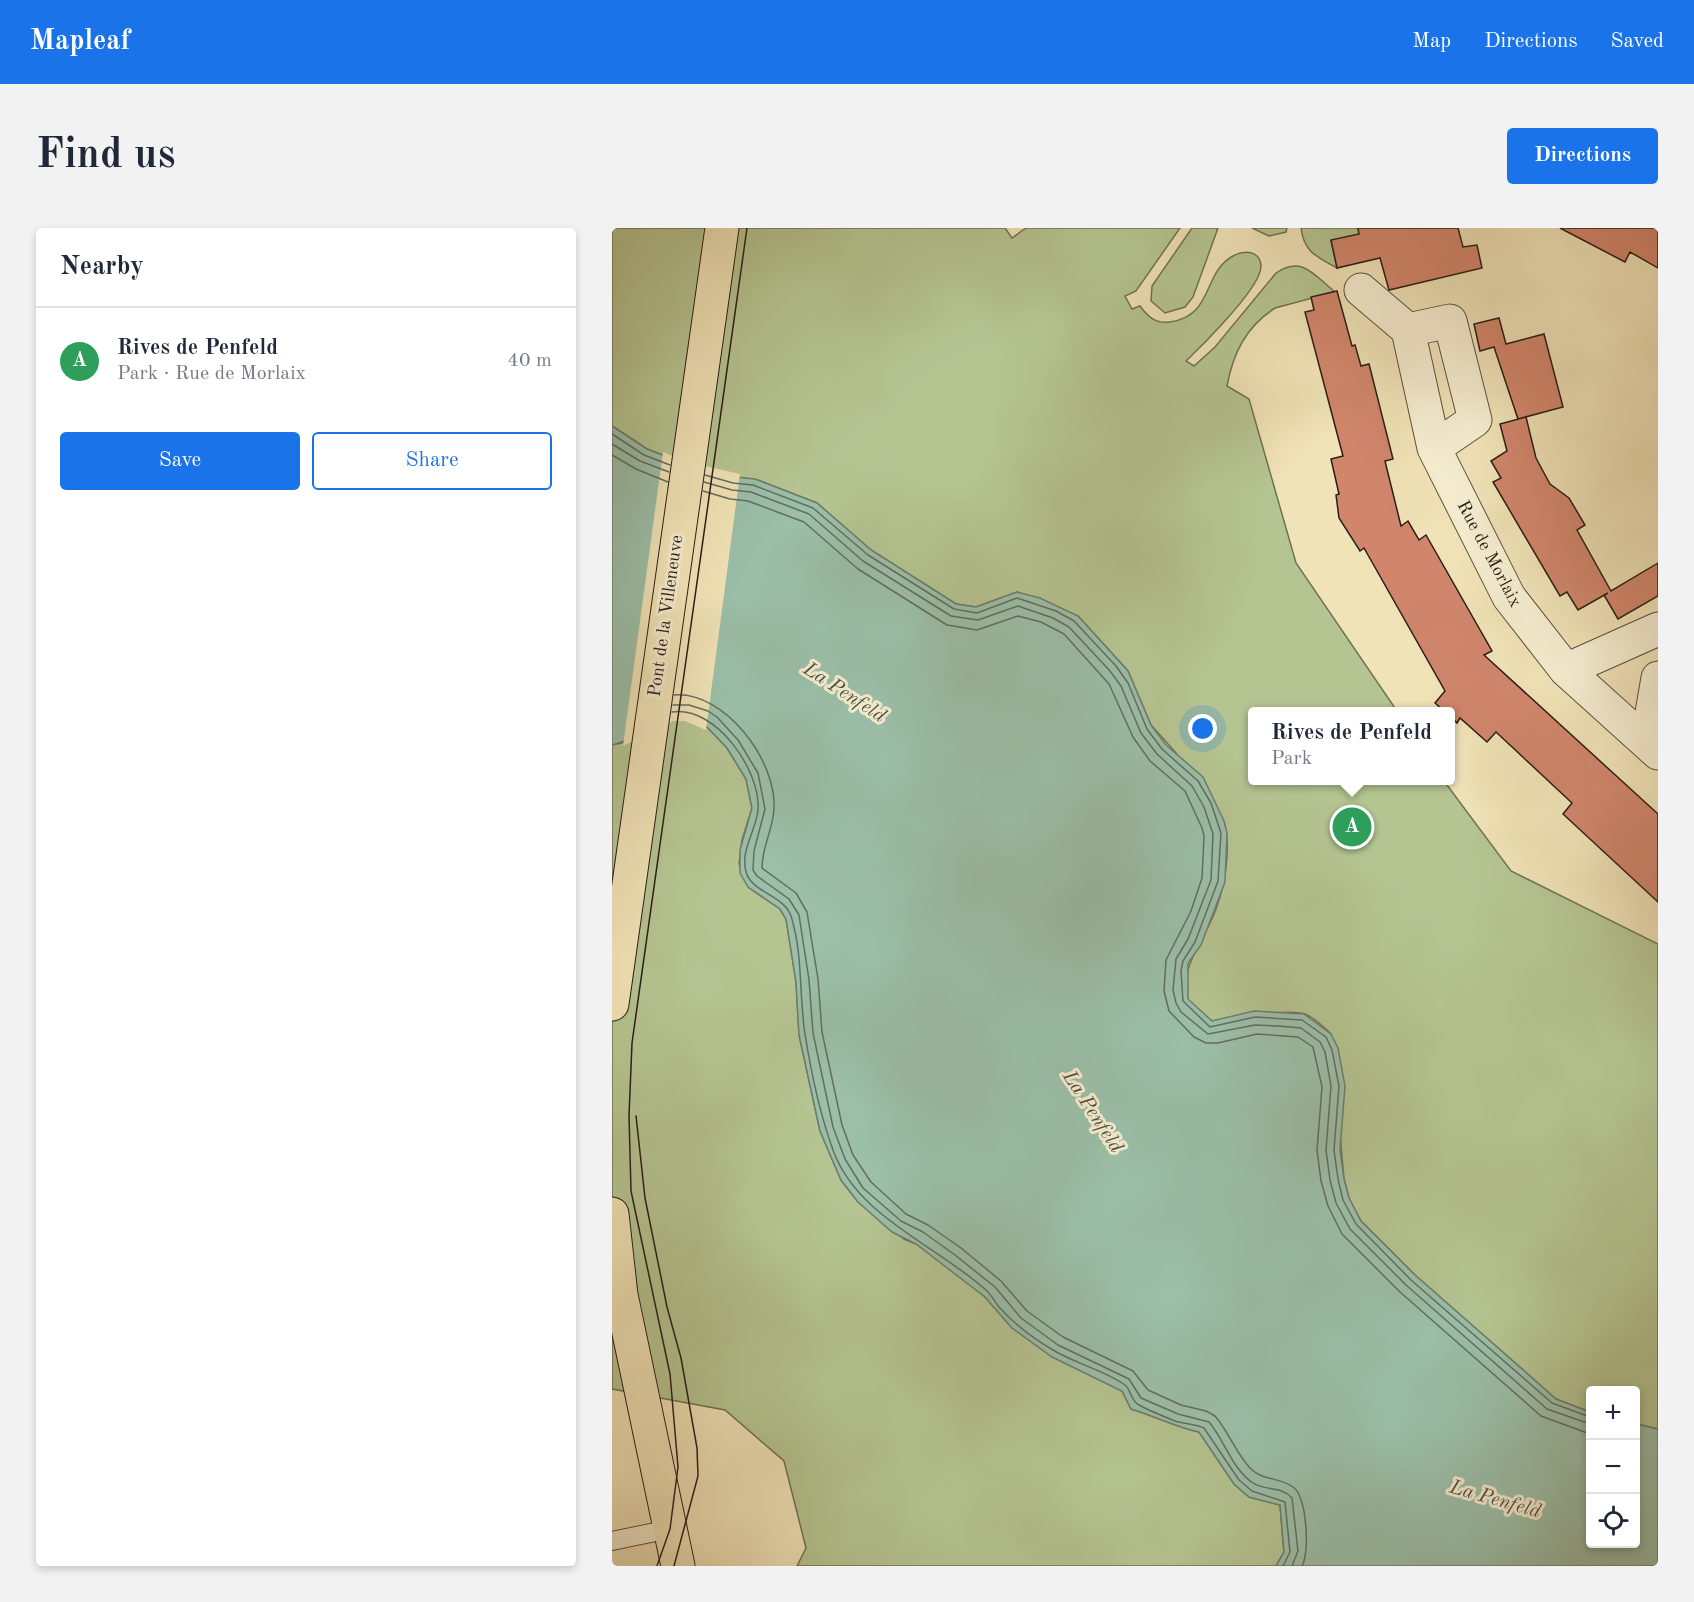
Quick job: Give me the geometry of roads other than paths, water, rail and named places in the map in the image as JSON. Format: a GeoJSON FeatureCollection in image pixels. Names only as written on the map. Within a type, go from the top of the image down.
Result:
{"type":"FeatureCollection","features":[{"type":"Feature","properties":{"kind":"main road","name":"Pont de la Villeneuve"},"geometry":{"type":"LineString","coordinates":[[612,1004],[722,228]]}},
{"type":"Feature","properties":{"kind":"main road"},"geometry":{"type":"LineString","coordinates":[[612,1214],[621,1295],[678,1566]]}},
{"type":"Feature","properties":{"kind":"street"},"geometry":{"type":"LineString","coordinates":[[1361,290],[1408,330],[1450,321],[1475,420],[1434,448]]}},
{"type":"Feature","properties":{"kind":"street","name":"Rue de Morlaix"},"geometry":{"type":"LineString","coordinates":[[1408,330],[1434,448],[1509,597],[1566,670],[1652,748]]}},
{"type":"Feature","properties":{"kind":"street"},"geometry":{"type":"LineString","coordinates":[[1566,670],[1658,629]]}},
{"type":"Feature","properties":{"kind":"street"},"geometry":{"type":"LineString","coordinates":[[1652,748],[1658,678]]}},
{"type":"Feature","properties":{"kind":"lane"},"geometry":{"type":"LineString","coordinates":[[612,1541],[670,1529]]}},
{"type":"Feature","properties":{"kind":"water","name":"La Penfeld"},"geometry":{"type":"Polygon","coordinates":[[[612,426],[647,449],[686,464],[735,477],[755,479],[817,503],[871,550],[956,604],[976,607],[1017,592],[1040,598],[1078,616],[1128,671],[1151,725],[1166,745],[1203,777],[1224,821],[1227,833],[1225,882],[1201,945],[1188,963],[1188,999],[1212,1021],[1254,1011],[1304,1014],[1331,1034],[1338,1048],[1345,1086],[1340,1150],[1344,1179],[1349,1198],[1361,1221],[1415,1275],[1556,1399],[1586,1410],[1586,1548],[1640,1548],[1640,1425],[1658,1429],[1658,1566],[1276,1566],[1284,1552],[1280,1505],[1249,1497],[1234,1484],[1199,1432],[1131,1409],[1122,1391],[1052,1357],[1012,1328],[985,1297],[916,1244],[892,1232],[858,1202],[841,1180],[820,1131],[799,1035],[796,982],[786,919],[780,909],[748,887],[740,873],[740,850],[752,808],[746,779],[727,748],[708,728],[689,719],[669,720],[612,745],[612,426]]]}},
{"type":"Feature","properties":{"kind":"tram line"},"geometry":{"type":"LineString","coordinates":[[657,1566],[670,1529],[678,1467],[670,1374],[631,1191],[629,1116],[632,1043],[747,228]]}},
{"type":"Feature","properties":{"kind":"tram line"},"geometry":{"type":"LineString","coordinates":[[636,1116],[645,1198],[667,1307],[681,1358],[697,1448],[698,1476],[674,1566]]}},
{"type":"Feature","properties":{"kind":"place","name":"Rives de Penfeld"},"geometry":{"type":"Point","coordinates":[1352,827]}}]}
